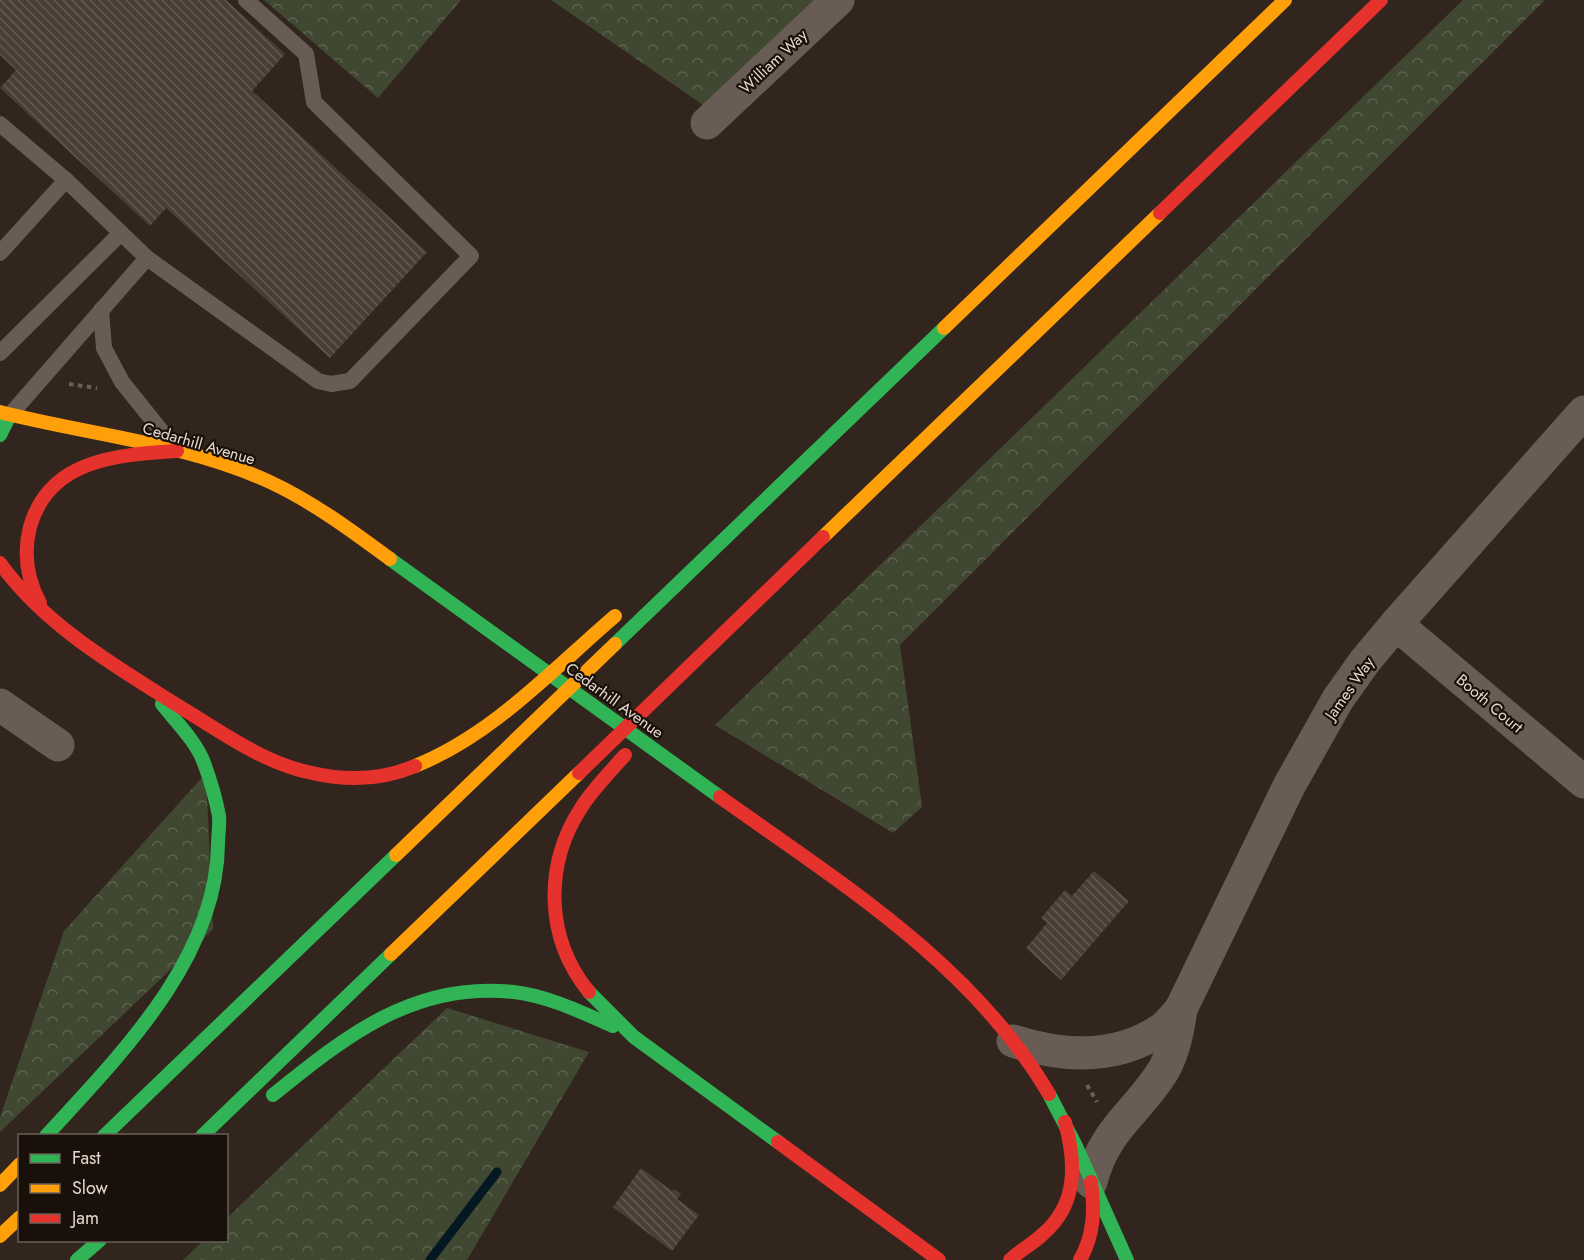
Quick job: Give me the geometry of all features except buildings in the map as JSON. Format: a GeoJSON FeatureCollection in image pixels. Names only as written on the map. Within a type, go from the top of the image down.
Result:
{"type":"FeatureCollection","features":[{"type":"Feature","properties":{"kind":"main road"},"geometry":{"type":"LineString","coordinates":[[106,1134],[1285,0]]}},
{"type":"Feature","properties":{"kind":"main road"},"geometry":{"type":"LineString","coordinates":[[204,1134],[1382,0]]}},
{"type":"Feature","properties":{"kind":"main road"},"geometry":{"type":"LineString","coordinates":[[726,518],[959,314]]}},
{"type":"Feature","properties":{"kind":"main road"},"geometry":{"type":"LineString","coordinates":[[0,435],[5,413]]}},
{"type":"Feature","properties":{"kind":"main road","name":"Cedarhill Avenue"},"geometry":{"type":"LineString","coordinates":[[5,413],[177,451],[223,464],[261,478],[316,508],[524,654],[855,893],[941,963],[979,1000],[1013,1041],[1065,1122],[1127,1260]]}},
{"type":"Feature","properties":{"kind":"main road"},"geometry":{"type":"LineString","coordinates":[[57,623],[39,602],[29,580],[25,553],[29,527],[38,502],[54,483],[80,466],[141,453],[177,451]]}},
{"type":"Feature","properties":{"kind":"main road"},"geometry":{"type":"LineString","coordinates":[[676,698],[811,549]]}},
{"type":"Feature","properties":{"kind":"main road"},"geometry":{"type":"LineString","coordinates":[[0,563],[33,603],[139,682],[200,719],[277,760],[309,773],[345,779],[380,778],[413,768],[446,753],[477,734],[628,604]]}},
{"type":"Feature","properties":{"kind":"main road"},"geometry":{"type":"LineString","coordinates":[[9,594],[57,623]]}},
{"type":"Feature","properties":{"kind":"main road"},"geometry":{"type":"LineString","coordinates":[[48,1134],[117,1056],[175,979],[194,946],[210,909],[218,872],[220,834],[216,799],[204,762],[162,705],[139,682]]}},
{"type":"Feature","properties":{"kind":"main road"},"geometry":{"type":"LineString","coordinates":[[653,724],[597,786],[577,815],[560,849],[554,881],[554,915],[564,950],[580,980],[605,1010],[634,1037],[939,1260]]}},
{"type":"Feature","properties":{"kind":"main road"},"geometry":{"type":"LineString","coordinates":[[259,1107],[325,1052],[362,1027],[400,1007],[436,995],[476,990],[518,992],[560,1003],[597,1018],[634,1037]]}},
{"type":"Feature","properties":{"kind":"main road"},"geometry":{"type":"LineString","coordinates":[[1010,1260],[1046,1232],[1060,1215],[1071,1192],[1075,1171],[1073,1147],[1065,1122]]}},
{"type":"Feature","properties":{"kind":"main road"},"geometry":{"type":"LineString","coordinates":[[0,1185],[18,1166]]}},
{"type":"Feature","properties":{"kind":"main road"},"geometry":{"type":"LineString","coordinates":[[1080,1260],[1087,1248],[1093,1226],[1095,1204],[1091,1182]]}},
{"type":"Feature","properties":{"kind":"main road","name":"Cedarhill Avenue"},"geometry":{"type":"LineString","coordinates":[[1091,1182],[1115,1260]]}},
{"type":"Feature","properties":{"kind":"main road"},"geometry":{"type":"LineString","coordinates":[[0,1236],[18,1219]]}},
{"type":"Feature","properties":{"kind":"main road"},"geometry":{"type":"LineString","coordinates":[[72,1260],[90,1242]]}},
{"type":"Feature","properties":{"kind":"main road"},"geometry":{"type":"LineString","coordinates":[[77,1260],[98,1242]]}},
{"type":"Feature","properties":{"kind":"street","name":"William Way"},"geometry":{"type":"LineString","coordinates":[[708,123],[838,0]]}},
{"type":"Feature","properties":{"kind":"street","name":"James Way"},"geometry":{"type":"LineString","coordinates":[[1091,1182],[1096,1161],[1105,1144],[1163,1070],[1178,1031],[1182,1009],[1258,849],[1313,742],[1338,699],[1365,661],[1396,624],[1584,412]]}},
{"type":"Feature","properties":{"kind":"street","name":"Booth Court"},"geometry":{"type":"LineString","coordinates":[[1396,624],[1584,782]]}},
{"type":"Feature","properties":{"kind":"street"},"geometry":{"type":"LineString","coordinates":[[0,705],[58,745]]}},
{"type":"Feature","properties":{"kind":"street","name":"James Way"},"geometry":{"type":"LineString","coordinates":[[1013,1041],[1051,1051],[1073,1053],[1094,1053],[1118,1049],[1164,1028],[1182,1009]]}},
{"type":"Feature","properties":{"kind":"lane"},"geometry":{"type":"LineString","coordinates":[[0,124],[66,180],[147,258],[318,381],[331,384],[350,381],[471,255],[314,102],[306,54],[246,0]]}},
{"type":"Feature","properties":{"kind":"lane"},"geometry":{"type":"LineString","coordinates":[[0,253],[66,180]]}},
{"type":"Feature","properties":{"kind":"lane"},"geometry":{"type":"LineString","coordinates":[[0,353],[121,233]]}},
{"type":"Feature","properties":{"kind":"lane"},"geometry":{"type":"LineString","coordinates":[[5,413],[147,258]]}},
{"type":"Feature","properties":{"kind":"lane"},"geometry":{"type":"LineString","coordinates":[[101,310],[104,348],[123,382],[177,451]]}},
{"type":"Feature","properties":{"kind":"path"},"geometry":{"type":"LineString","coordinates":[[61,383],[98,388]]}},
{"type":"Feature","properties":{"kind":"path"},"geometry":{"type":"LineString","coordinates":[[1087,1084],[1102,1110]]}},
{"type":"Feature","properties":{"kind":"green space"},"geometry":{"type":"Polygon","coordinates":[[[264,0],[461,0],[378,98],[264,0]]]}},
{"type":"Feature","properties":{"kind":"green space"},"geometry":{"type":"Polygon","coordinates":[[[551,0],[836,0],[719,116],[551,0]]]}},
{"type":"Feature","properties":{"kind":"green space"},"geometry":{"type":"Polygon","coordinates":[[[1463,0],[1545,0],[900,645],[922,807],[893,833],[715,725],[1463,0]]]}},
{"type":"Feature","properties":{"kind":"green space"},"geometry":{"type":"Polygon","coordinates":[[[206,773],[213,929],[0,1132],[0,1117],[64,931],[206,773]]]}},
{"type":"Feature","properties":{"kind":"green space"},"geometry":{"type":"Polygon","coordinates":[[[447,1008],[589,1052],[467,1260],[183,1260],[202,1242],[228,1242],[228,1217],[447,1008]]]}},
{"type":"Feature","properties":{"kind":"waterway"},"geometry":{"type":"LineString","coordinates":[[430,1260],[497,1172]]}},
{"type":"Feature","properties":{"kind":"traffic: fast"},"geometry":{"type":"LineString","coordinates":[[615,644],[944,328]]}},
{"type":"Feature","properties":{"kind":"traffic: fast"},"geometry":{"type":"LineString","coordinates":[[0,435],[10,415]]}},
{"type":"Feature","properties":{"kind":"traffic: fast"},"geometry":{"type":"LineString","coordinates":[[390,559],[720,797]]}},
{"type":"Feature","properties":{"kind":"traffic: fast"},"geometry":{"type":"LineString","coordinates":[[48,1134],[104,1073],[159,1003],[182,966],[201,927],[213,886],[219,819],[213,790],[196,747],[162,704]]}},
{"type":"Feature","properties":{"kind":"traffic: fast"},"geometry":{"type":"LineString","coordinates":[[106,1134],[396,855]]}},
{"type":"Feature","properties":{"kind":"traffic: fast"},"geometry":{"type":"LineString","coordinates":[[204,1134],[391,954]]}},
{"type":"Feature","properties":{"kind":"traffic: fast"},"geometry":{"type":"LineString","coordinates":[[273,1095],[327,1052],[383,1017],[413,1004],[444,995],[478,991],[527,994],[564,1005],[613,1026]]}},
{"type":"Feature","properties":{"kind":"traffic: fast"},"geometry":{"type":"LineString","coordinates":[[589,992],[634,1037],[778,1142]]}},
{"type":"Feature","properties":{"kind":"traffic: fast"},"geometry":{"type":"LineString","coordinates":[[1049,1094],[1076,1146],[1127,1260]]}},
{"type":"Feature","properties":{"kind":"traffic: fast"},"geometry":{"type":"LineString","coordinates":[[77,1260],[98,1242]]}},
{"type":"Feature","properties":{"kind":"traffic: slow"},"geometry":{"type":"LineString","coordinates":[[944,328],[1285,0]]}},
{"type":"Feature","properties":{"kind":"traffic: slow"},"geometry":{"type":"LineString","coordinates":[[823,537],[1160,213]]}},
{"type":"Feature","properties":{"kind":"traffic: slow"},"geometry":{"type":"LineString","coordinates":[[0,412],[171,449],[238,469],[270,482],[302,499],[390,559]]}},
{"type":"Feature","properties":{"kind":"traffic: slow"},"geometry":{"type":"LineString","coordinates":[[415,766],[443,753],[496,719],[545,679],[615,616]]}},
{"type":"Feature","properties":{"kind":"traffic: slow"},"geometry":{"type":"LineString","coordinates":[[396,855],[615,644]]}},
{"type":"Feature","properties":{"kind":"traffic: slow"},"geometry":{"type":"LineString","coordinates":[[391,954],[579,773]]}},
{"type":"Feature","properties":{"kind":"traffic: slow"},"geometry":{"type":"LineString","coordinates":[[0,1185],[18,1166]]}},
{"type":"Feature","properties":{"kind":"traffic: slow"},"geometry":{"type":"LineString","coordinates":[[0,1236],[18,1219]]}},
{"type":"Feature","properties":{"kind":"traffic: jam"},"geometry":{"type":"LineString","coordinates":[[1160,213],[1381,0]]}},
{"type":"Feature","properties":{"kind":"traffic: jam"},"geometry":{"type":"LineString","coordinates":[[40,603],[29,576],[28,537],[39,504],[53,487],[69,474],[88,465],[131,455],[177,451]]}},
{"type":"Feature","properties":{"kind":"traffic: jam"},"geometry":{"type":"LineString","coordinates":[[579,773],[823,537]]}},
{"type":"Feature","properties":{"kind":"traffic: jam"},"geometry":{"type":"LineString","coordinates":[[0,563],[39,607],[85,645],[215,729],[278,763],[312,773],[351,778],[390,774],[415,766]]}},
{"type":"Feature","properties":{"kind":"traffic: jam"},"geometry":{"type":"LineString","coordinates":[[589,992],[564,948],[557,925],[556,877],[560,853],[581,808],[596,787],[625,755]]}},
{"type":"Feature","properties":{"kind":"traffic: jam"},"geometry":{"type":"LineString","coordinates":[[720,797],[856,894],[943,965],[1018,1047],[1049,1094]]}},
{"type":"Feature","properties":{"kind":"traffic: jam"},"geometry":{"type":"LineString","coordinates":[[1010,1260],[1039,1238],[1063,1210],[1068,1196],[1072,1168],[1065,1122]]}},
{"type":"Feature","properties":{"kind":"traffic: jam"},"geometry":{"type":"LineString","coordinates":[[778,1142],[939,1260]]}},
{"type":"Feature","properties":{"kind":"traffic: jam"},"geometry":{"type":"LineString","coordinates":[[1080,1260],[1091,1232],[1093,1202],[1091,1182]]}}]}
